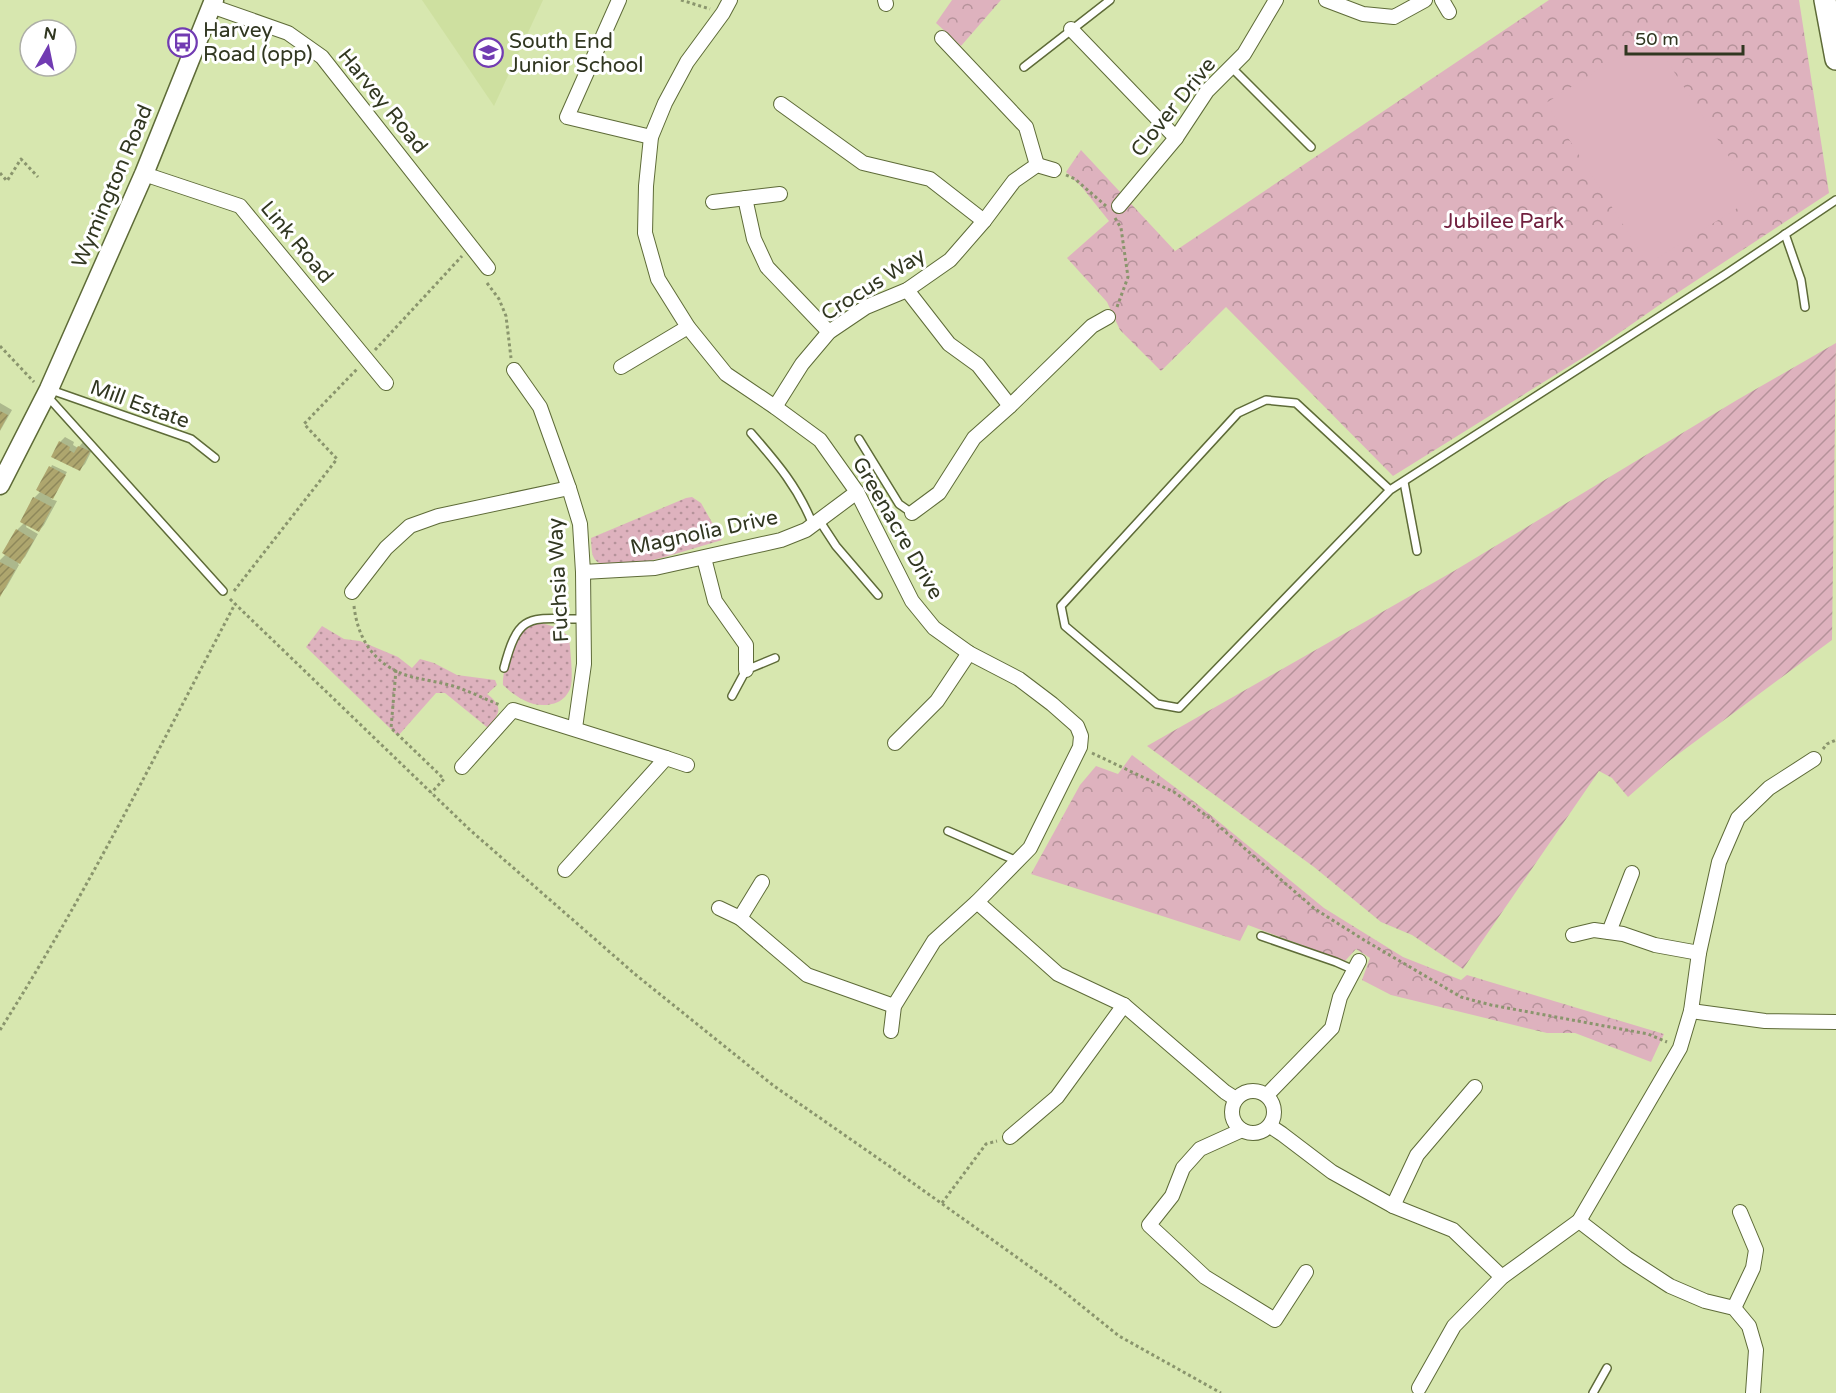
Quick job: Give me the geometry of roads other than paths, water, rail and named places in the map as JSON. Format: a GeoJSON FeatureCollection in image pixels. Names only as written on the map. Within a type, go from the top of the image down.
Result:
{"type":"FeatureCollection","features":[{"type":"Feature","properties":{"kind":"main road"},"geometry":{"type":"LineString","coordinates":[[1825,0],[1836,59]]}},
{"type":"Feature","properties":{"kind":"street"},"geometry":{"type":"LineString","coordinates":[[619,0],[567,117],[651,137]]}},
{"type":"Feature","properties":{"kind":"street","name":"Greenacre Drive"},"geometry":{"type":"LineString","coordinates":[[729,0],[723,13],[687,62],[665,103],[651,137],[646,186],[645,233],[658,279],[688,327],[726,374],[820,440],[857,492],[912,602],[934,628],[969,653],[1018,679],[1077,726],[1080,742],[1029,848],[1017,861]]}},
{"type":"Feature","properties":{"kind":"street","name":"Clover Drive"},"geometry":{"type":"LineString","coordinates":[[1119,206],[1176,138],[1207,91],[1245,54],[1276,0]]}},
{"type":"Feature","properties":{"kind":"street"},"geometry":{"type":"LineString","coordinates":[[1326,0],[1363,14],[1394,17],[1425,0]]}},
{"type":"Feature","properties":{"kind":"street","name":"Wymington Road"},"geometry":{"type":"LineString","coordinates":[[0,484],[47,392],[144,174],[212,3]]}},
{"type":"Feature","properties":{"kind":"street","name":"Harvey Road"},"geometry":{"type":"LineString","coordinates":[[212,3],[288,33],[322,57],[488,268]]}},
{"type":"Feature","properties":{"kind":"street"},"geometry":{"type":"LineString","coordinates":[[1071,29],[1176,138]]}},
{"type":"Feature","properties":{"kind":"street"},"geometry":{"type":"LineString","coordinates":[[942,38],[1026,127],[1037,165],[1054,170]]}},
{"type":"Feature","properties":{"kind":"street"},"geometry":{"type":"LineString","coordinates":[[781,104],[863,164],[930,179],[984,221]]}},
{"type":"Feature","properties":{"kind":"street","name":"Crocus Way"},"geometry":{"type":"LineString","coordinates":[[775,407],[802,364],[829,332],[866,307],[907,290],[950,260],[984,221],[1014,181],[1037,165]]}},
{"type":"Feature","properties":{"kind":"street","name":"Link Road"},"geometry":{"type":"LineString","coordinates":[[144,174],[240,206],[386,383]]}},
{"type":"Feature","properties":{"kind":"street"},"geometry":{"type":"LineString","coordinates":[[713,202],[780,194]]}},
{"type":"Feature","properties":{"kind":"street"},"geometry":{"type":"LineString","coordinates":[[745,198],[754,239],[767,267],[829,332]]}},
{"type":"Feature","properties":{"kind":"street"},"geometry":{"type":"LineString","coordinates":[[907,290],[949,344],[978,365],[1010,406]]}},
{"type":"Feature","properties":{"kind":"street"},"geometry":{"type":"LineString","coordinates":[[912,513],[939,493],[974,438],[1092,326],[1108,317]]}},
{"type":"Feature","properties":{"kind":"street"},"geometry":{"type":"LineString","coordinates":[[621,367],[688,327]]}},
{"type":"Feature","properties":{"kind":"street","name":"Fuchsia Way"},"geometry":{"type":"LineString","coordinates":[[514,370],[540,407],[580,524],[584,664],[575,728]]}},
{"type":"Feature","properties":{"kind":"street"},"geometry":{"type":"LineString","coordinates":[[352,592],[386,548],[410,526],[438,516],[569,488]]}},
{"type":"Feature","properties":{"kind":"street","name":"Magnolia Drive"},"geometry":{"type":"LineString","coordinates":[[583,572],[655,568],[781,540],[806,530],[857,492]]}},
{"type":"Feature","properties":{"kind":"street"},"geometry":{"type":"LineString","coordinates":[[704,558],[715,601],[746,645],[746,670]]}},
{"type":"Feature","properties":{"kind":"street"},"geometry":{"type":"LineString","coordinates":[[895,743],[937,701],[969,653]]}},
{"type":"Feature","properties":{"kind":"street"},"geometry":{"type":"LineString","coordinates":[[462,766],[513,710],[687,765]]}},
{"type":"Feature","properties":{"kind":"street"},"geometry":{"type":"LineString","coordinates":[[565,870],[666,758]]}},
{"type":"Feature","properties":{"kind":"street"},"geometry":{"type":"LineString","coordinates":[[1419,1388],[1454,1326],[1502,1277],[1579,1221],[1680,1048],[1691,1011],[1699,953],[1719,862],[1738,818],[1769,788],[1814,759]]}},
{"type":"Feature","properties":{"kind":"street"},"geometry":{"type":"LineString","coordinates":[[891,1032],[894,1006],[934,941],[1017,861]]}},
{"type":"Feature","properties":{"kind":"street"},"geometry":{"type":"LineString","coordinates":[[1609,932],[1632,873]]}},
{"type":"Feature","properties":{"kind":"street"},"geometry":{"type":"LineString","coordinates":[[740,918],[762,882]]}},
{"type":"Feature","properties":{"kind":"street"},"geometry":{"type":"LineString","coordinates":[[977,902],[1058,974],[1124,1005],[1236,1099]]}},
{"type":"Feature","properties":{"kind":"street"},"geometry":{"type":"LineString","coordinates":[[719,908],[740,918],[807,975],[894,1006]]}},
{"type":"Feature","properties":{"kind":"street"},"geometry":{"type":"LineString","coordinates":[[1573,935],[1594,930],[1623,934],[1655,945],[1699,953]]}},
{"type":"Feature","properties":{"kind":"street"},"geometry":{"type":"LineString","coordinates":[[1267,1095],[1332,1028],[1340,996],[1357,965]]}},
{"type":"Feature","properties":{"kind":"street"},"geometry":{"type":"LineString","coordinates":[[1010,1137],[1057,1097],[1124,1005]]}},
{"type":"Feature","properties":{"kind":"street"},"geometry":{"type":"LineString","coordinates":[[1691,1011],[1766,1021],[1836,1022]]}},
{"type":"Feature","properties":{"kind":"street"},"geometry":{"type":"LineString","coordinates":[[1393,1206],[1417,1155],[1475,1087]]}},
{"type":"Feature","properties":{"kind":"street"},"geometry":{"type":"LineString","coordinates":[[1248,1090],[1256,1090],[1267,1095],[1275,1108],[1275,1115],[1270,1126],[1257,1133],[1242,1130],[1233,1118],[1232,1111],[1236,1099],[1248,1090]]}},
{"type":"Feature","properties":{"kind":"street"},"geometry":{"type":"LineString","coordinates":[[1270,1126],[1332,1172],[1393,1206],[1453,1230],[1502,1277]]}},
{"type":"Feature","properties":{"kind":"street"},"geometry":{"type":"LineString","coordinates":[[1242,1130],[1200,1149],[1183,1168],[1172,1196],[1149,1225],[1205,1277],[1275,1320],[1306,1272]]}},
{"type":"Feature","properties":{"kind":"street"},"geometry":{"type":"LineString","coordinates":[[1734,1308],[1753,1269],[1756,1250],[1740,1212]]}},
{"type":"Feature","properties":{"kind":"street"},"geometry":{"type":"LineString","coordinates":[[1579,1221],[1627,1258],[1670,1286],[1704,1301],[1734,1308],[1749,1326],[1756,1350],[1753,1393]]}},
{"type":"Feature","properties":{"kind":"lane"},"geometry":{"type":"LineString","coordinates":[[1024,67],[1110,0]]}},
{"type":"Feature","properties":{"kind":"lane"},"geometry":{"type":"LineString","coordinates":[[1231,67],[1311,147]]}},
{"type":"Feature","properties":{"kind":"lane"},"geometry":{"type":"LineString","coordinates":[[1390,490],[1296,403],[1266,400],[1238,413],[1062,606],[1065,626],[1157,704],[1179,708],[1390,490],[1836,200]]}},
{"type":"Feature","properties":{"kind":"lane"},"geometry":{"type":"LineString","coordinates":[[1785,234],[1801,280],[1805,307]]}},
{"type":"Feature","properties":{"kind":"lane"},"geometry":{"type":"LineString","coordinates":[[47,392],[222,591]]}},
{"type":"Feature","properties":{"kind":"lane","name":"Mill Estate"},"geometry":{"type":"LineString","coordinates":[[47,392],[191,439],[215,458]]}},
{"type":"Feature","properties":{"kind":"lane"},"geometry":{"type":"LineString","coordinates":[[751,433],[780,466],[816,522],[878,595]]}},
{"type":"Feature","properties":{"kind":"lane"},"geometry":{"type":"LineString","coordinates":[[860,439],[899,504],[912,513]]}},
{"type":"Feature","properties":{"kind":"lane"},"geometry":{"type":"LineString","coordinates":[[1404,482],[1417,551]]}},
{"type":"Feature","properties":{"kind":"lane"},"geometry":{"type":"LineString","coordinates":[[504,668],[515,633],[523,624],[543,619],[583,619]]}},
{"type":"Feature","properties":{"kind":"lane"},"geometry":{"type":"LineString","coordinates":[[732,696],[746,670],[774,658]]}},
{"type":"Feature","properties":{"kind":"lane"},"geometry":{"type":"LineString","coordinates":[[948,831],[1017,861]]}},
{"type":"Feature","properties":{"kind":"lane"},"geometry":{"type":"LineString","coordinates":[[1261,936],[1336,962],[1357,965]]}},
{"type":"Feature","properties":{"kind":"lane"},"geometry":{"type":"LineString","coordinates":[[1593,1393],[1607,1368]]}},
{"type":"Feature","properties":{"kind":"place","name":"Harvey Road (opp)"},"geometry":{"type":"Point","coordinates":[182,42]}},
{"type":"Feature","properties":{"kind":"place","name":"South End Junior School"},"geometry":{"type":"Point","coordinates":[488,53]}},
{"type":"Feature","properties":{"kind":"park label","name":"Jubilee Park"},"geometry":{"type":"Point","coordinates":[1504,221]}}]}
